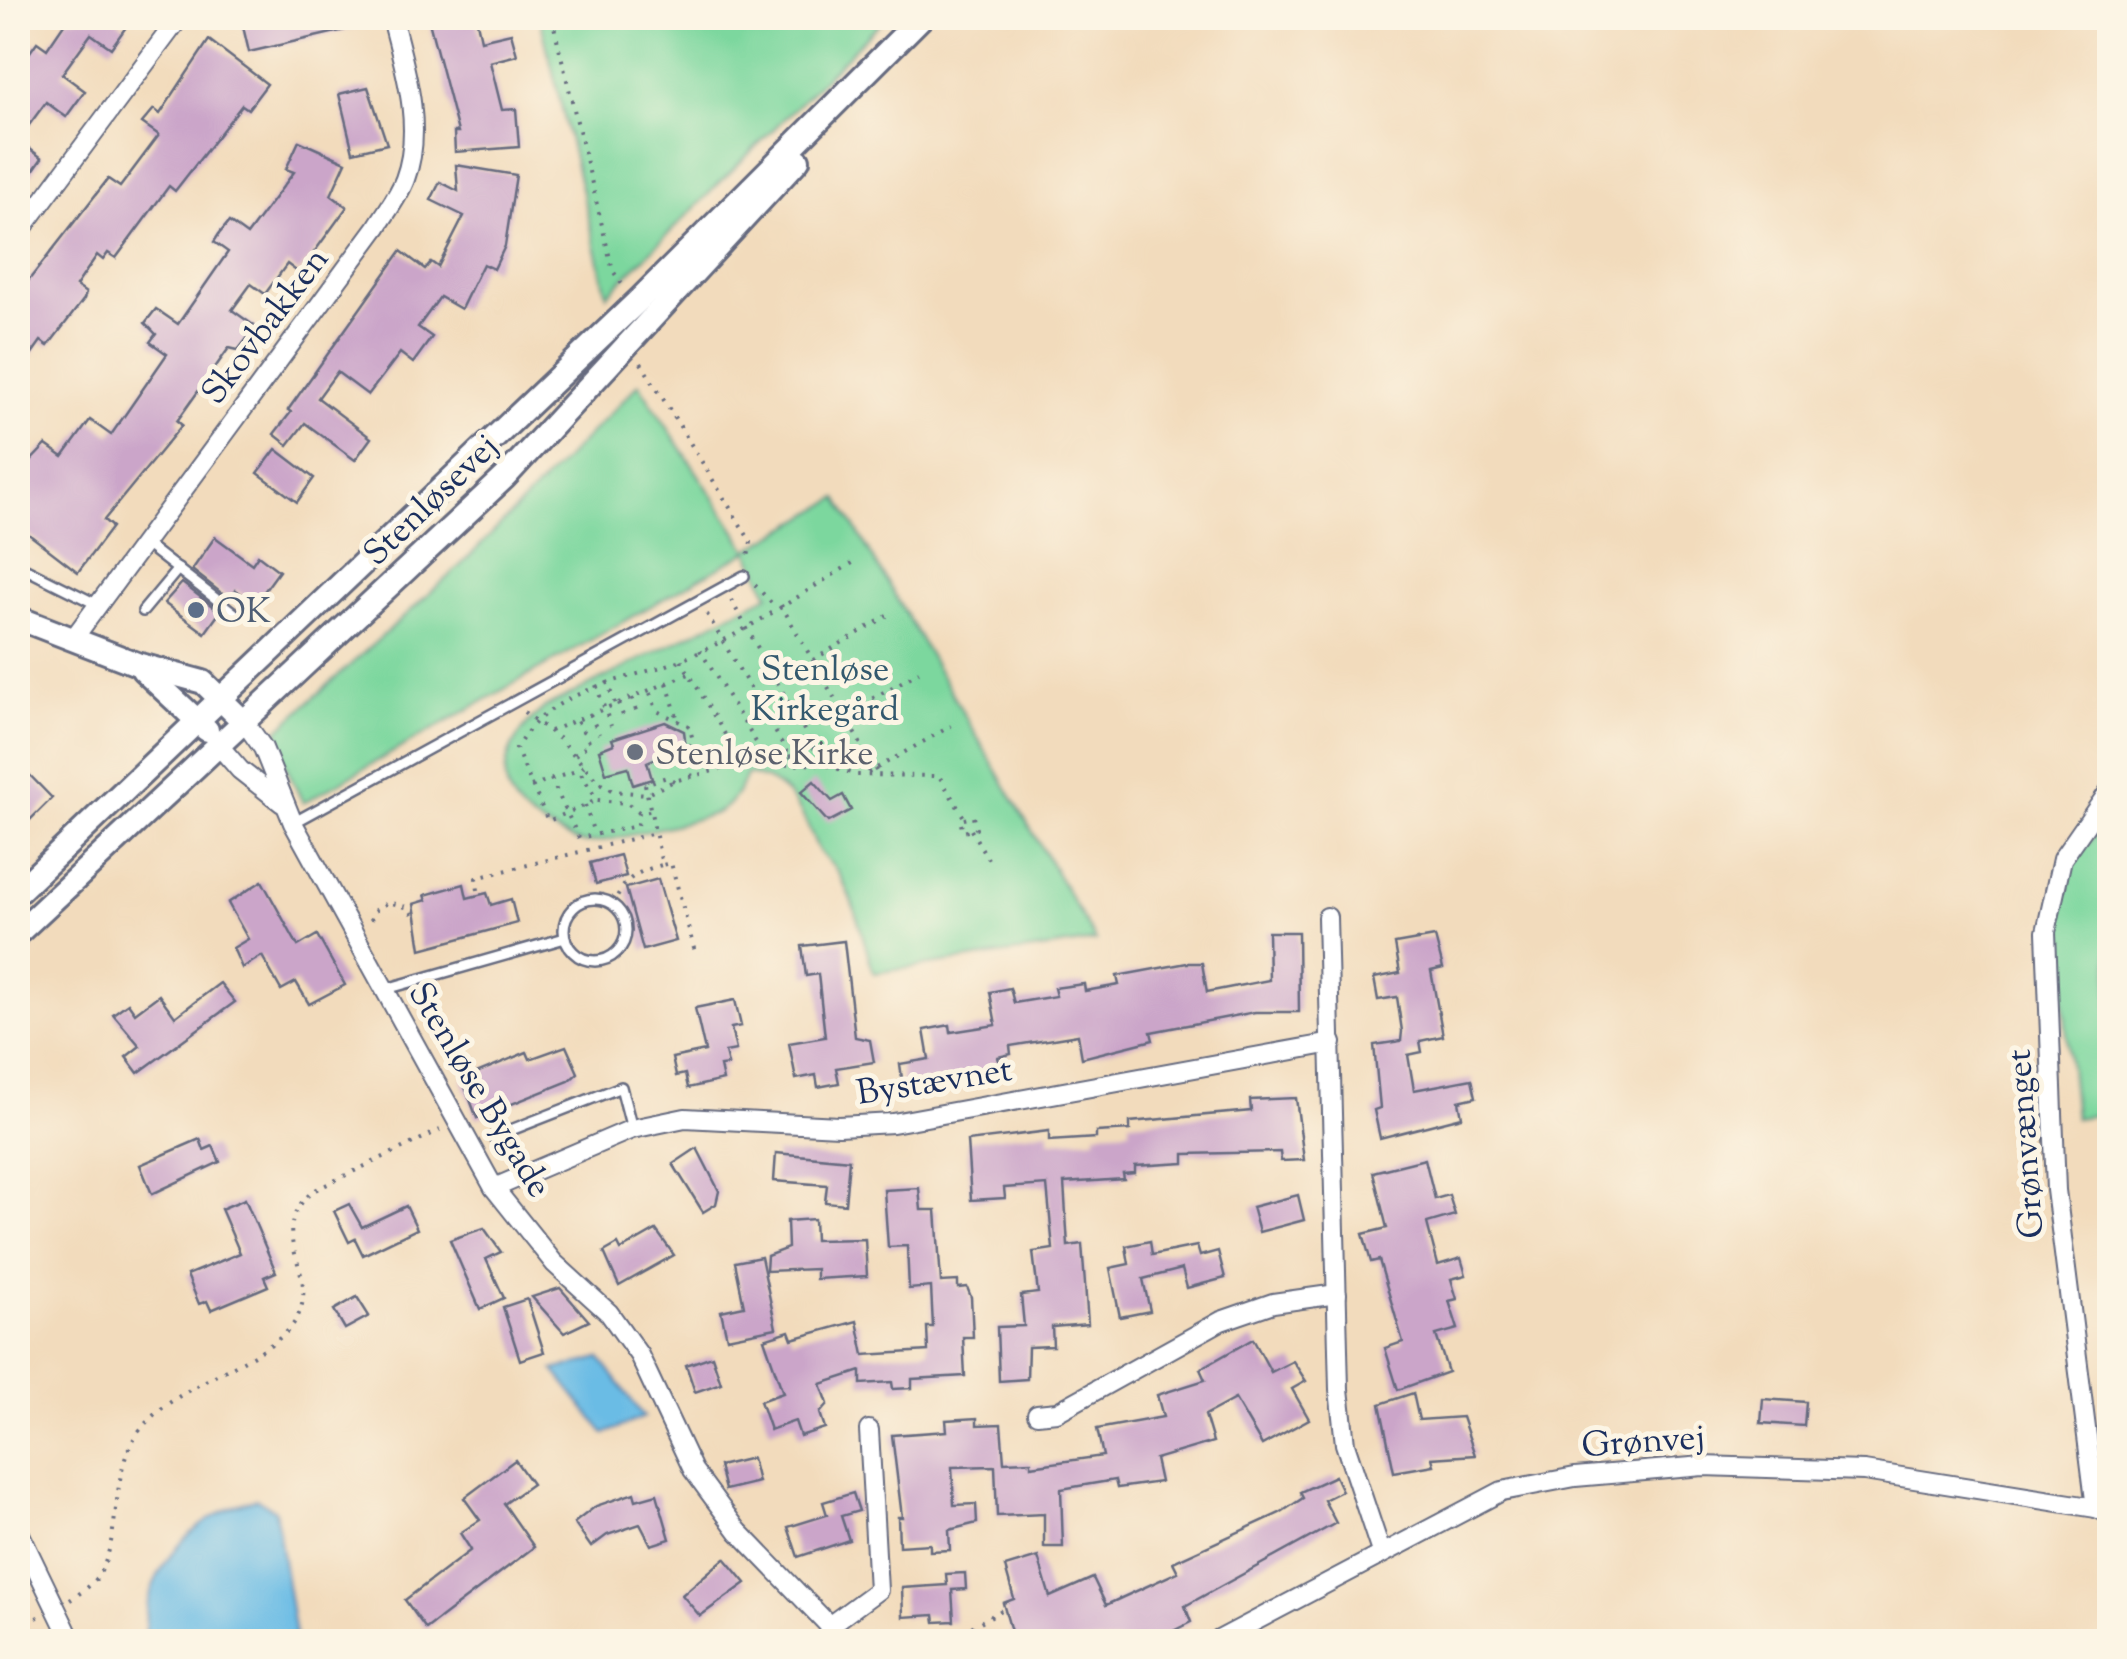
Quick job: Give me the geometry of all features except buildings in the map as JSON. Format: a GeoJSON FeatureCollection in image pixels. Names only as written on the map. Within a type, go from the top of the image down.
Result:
{"type":"FeatureCollection","features":[{"type":"Feature","properties":{"kind":"street"},"geometry":{"type":"LineString","coordinates":[[18,234],[179,18]]}},
{"type":"Feature","properties":{"kind":"street","name":"Skovbakken"},"geometry":{"type":"LineString","coordinates":[[73,639],[377,227],[405,180],[412,140],[410,102],[392,18]]}},
{"type":"Feature","properties":{"kind":"street","name":"Stenløsevej"},"geometry":{"type":"LineString","coordinates":[[18,892],[223,700],[859,83],[921,18]]}},
{"type":"Feature","properties":{"kind":"street","name":"Stenløsevej"},"geometry":{"type":"LineString","coordinates":[[18,933],[246,724],[505,477],[818,138],[859,83]]}},
{"type":"Feature","properties":{"kind":"street"},"geometry":{"type":"LineString","coordinates":[[18,618],[137,664],[202,682],[246,724]]}},
{"type":"Feature","properties":{"kind":"street"},"geometry":{"type":"LineString","coordinates":[[137,664],[200,722],[220,747]]}},
{"type":"Feature","properties":{"kind":"street","name":"Stenløse Bygade"},"geometry":{"type":"LineString","coordinates":[[246,724],[263,748],[293,823],[494,1188],[554,1262],[609,1314],[640,1355],[692,1470],[738,1531],[845,1642]]}},
{"type":"Feature","properties":{"kind":"street","name":"Stenløse Bygade"},"geometry":{"type":"LineString","coordinates":[[220,747],[240,770],[283,803]]}},
{"type":"Feature","properties":{"kind":"street","name":"Grønvænget"},"geometry":{"type":"LineString","coordinates":[[2103,1511],[2056,1190],[2046,932],[2062,859],[2110,790]]}},
{"type":"Feature","properties":{"kind":"street"},"geometry":{"type":"LineString","coordinates":[[1327,917],[1339,1389],[1346,1444],[1381,1552]]}},
{"type":"Feature","properties":{"kind":"street","name":"Bystævnet"},"geometry":{"type":"LineString","coordinates":[[494,1188],[632,1129],[684,1118],[839,1126],[893,1124],[1332,1043]]}},
{"type":"Feature","properties":{"kind":"street"},"geometry":{"type":"LineString","coordinates":[[1036,1414],[1057,1412],[1221,1321],[1273,1302],[1337,1294]]}},
{"type":"Feature","properties":{"kind":"street"},"geometry":{"type":"LineString","coordinates":[[829,1626],[878,1590],[869,1430]]}},
{"type":"Feature","properties":{"kind":"street","name":"Grønvej"},"geometry":{"type":"LineString","coordinates":[[1215,1642],[1502,1492],[1576,1477],[1703,1466],[1864,1471],[2103,1511]]}},
{"type":"Feature","properties":{"kind":"street"},"geometry":{"type":"LineString","coordinates":[[18,1530],[72,1642]]}},
{"type":"Feature","properties":{"kind":"lane"},"geometry":{"type":"LineString","coordinates":[[144,543],[234,613]]}},
{"type":"Feature","properties":{"kind":"lane"},"geometry":{"type":"LineString","coordinates":[[18,565],[98,605]]}},
{"type":"Feature","properties":{"kind":"lane"},"geometry":{"type":"LineString","coordinates":[[143,612],[178,569]]}},
{"type":"Feature","properties":{"kind":"lane"},"geometry":{"type":"LineString","coordinates":[[293,823],[744,576]]}},
{"type":"Feature","properties":{"kind":"lane"},"geometry":{"type":"LineString","coordinates":[[602,900],[613,905],[622,914],[626,936],[613,956],[602,961],[578,957],[565,938],[568,914],[577,905],[602,900]]}},
{"type":"Feature","properties":{"kind":"lane"},"geometry":{"type":"LineString","coordinates":[[383,990],[565,938]]}},
{"type":"Feature","properties":{"kind":"lane"},"geometry":{"type":"LineString","coordinates":[[493,1137],[621,1086],[632,1129]]}},
{"type":"Feature","properties":{"kind":"path"},"geometry":{"type":"LineString","coordinates":[[552,18],[613,271],[630,294]]}},
{"type":"Feature","properties":{"kind":"path"},"geometry":{"type":"LineString","coordinates":[[641,363],[751,542],[744,576],[778,606],[877,772]]}},
{"type":"Feature","properties":{"kind":"path"},"geometry":{"type":"LineString","coordinates":[[610,790],[598,800],[548,822],[516,749],[526,732],[558,704],[606,681],[681,660],[856,561]]}},
{"type":"Feature","properties":{"kind":"path"},"geometry":{"type":"LineString","coordinates":[[724,587],[823,764]]}},
{"type":"Feature","properties":{"kind":"path"},"geometry":{"type":"LineString","coordinates":[[699,601],[790,757]]}},
{"type":"Feature","properties":{"kind":"path"},"geometry":{"type":"LineString","coordinates":[[813,660],[886,616]]}},
{"type":"Feature","properties":{"kind":"path"},"geometry":{"type":"LineString","coordinates":[[700,650],[766,758]]}},
{"type":"Feature","properties":{"kind":"path"},"geometry":{"type":"LineString","coordinates":[[681,660],[739,758]]}},
{"type":"Feature","properties":{"kind":"path"},"geometry":{"type":"LineString","coordinates":[[844,714],[919,672]]}},
{"type":"Feature","properties":{"kind":"path"},"geometry":{"type":"LineString","coordinates":[[550,731],[689,674]]}},
{"type":"Feature","properties":{"kind":"path"},"geometry":{"type":"LineString","coordinates":[[606,681],[624,718]]}},
{"type":"Feature","properties":{"kind":"path"},"geometry":{"type":"LineString","coordinates":[[667,683],[677,718]]}},
{"type":"Feature","properties":{"kind":"path"},"geometry":{"type":"LineString","coordinates":[[596,686],[611,726]]}},
{"type":"Feature","properties":{"kind":"path"},"geometry":{"type":"LineString","coordinates":[[649,691],[657,711],[686,721],[692,733],[692,746],[686,754],[692,777]]}},
{"type":"Feature","properties":{"kind":"path"},"geometry":{"type":"LineString","coordinates":[[632,698],[637,714]]}},
{"type":"Feature","properties":{"kind":"path"},"geometry":{"type":"LineString","coordinates":[[526,713],[575,756],[598,800]]}},
{"type":"Feature","properties":{"kind":"path"},"geometry":{"type":"LineString","coordinates":[[590,714],[599,734]]}},
{"type":"Feature","properties":{"kind":"path"},"geometry":{"type":"LineString","coordinates":[[575,756],[590,744],[576,720]]}},
{"type":"Feature","properties":{"kind":"path"},"geometry":{"type":"LineString","coordinates":[[877,772],[951,726]]}},
{"type":"Feature","properties":{"kind":"path"},"geometry":{"type":"LineString","coordinates":[[739,758],[867,754]]}},
{"type":"Feature","properties":{"kind":"path"},"geometry":{"type":"LineString","coordinates":[[734,766],[739,758]]}},
{"type":"Feature","properties":{"kind":"path"},"geometry":{"type":"LineString","coordinates":[[581,768],[610,790],[647,794],[674,782],[734,766],[823,764],[865,775],[877,772],[939,776],[966,819],[973,817],[976,829],[971,830],[988,859]]}},
{"type":"Feature","properties":{"kind":"path"},"geometry":{"type":"LineString","coordinates":[[530,786],[581,768]]}},
{"type":"Feature","properties":{"kind":"path"},"geometry":{"type":"LineString","coordinates":[[662,865],[645,784],[666,777],[674,782]]}},
{"type":"Feature","properties":{"kind":"path"},"geometry":{"type":"LineString","coordinates":[[552,779],[575,836],[637,826],[639,812]]}},
{"type":"Feature","properties":{"kind":"path"},"geometry":{"type":"LineString","coordinates":[[598,800],[626,803],[639,812],[651,810]]}},
{"type":"Feature","properties":{"kind":"path"},"geometry":{"type":"LineString","coordinates":[[585,805],[595,835]]}},
{"type":"Feature","properties":{"kind":"path"},"geometry":{"type":"LineString","coordinates":[[478,890],[476,878],[655,833]]}},
{"type":"Feature","properties":{"kind":"path"},"geometry":{"type":"LineString","coordinates":[[613,905],[622,883],[640,871],[671,863],[696,956]]}},
{"type":"Feature","properties":{"kind":"path"},"geometry":{"type":"LineString","coordinates":[[361,948],[380,906],[400,902],[415,918]]}},
{"type":"Feature","properties":{"kind":"path"},"geometry":{"type":"LineString","coordinates":[[18,1628],[58,1607],[99,1576],[126,1453],[139,1431],[208,1376],[244,1360],[296,1322],[302,1305],[302,1279],[289,1222],[297,1204],[312,1191],[458,1122]]}},
{"type":"Feature","properties":{"kind":"path"},"geometry":{"type":"LineString","coordinates":[[944,1642],[1002,1610]]}},
{"type":"Feature","properties":{"kind":"green space"},"geometry":{"type":"Polygon","coordinates":[[[540,18],[885,18],[607,295],[540,18]]]}},
{"type":"Feature","properties":{"kind":"green space","name":"Stenløse Kirkegård"},"geometry":{"type":"Polygon","coordinates":[[[639,384],[748,550],[838,498],[1096,941],[874,973],[843,882],[819,851],[792,800],[774,783],[747,774],[733,799],[720,811],[654,830],[585,843],[549,828],[515,802],[507,787],[509,755],[517,739],[544,708],[769,595],[748,551],[303,803],[279,751],[278,730],[461,565],[639,384]]]}},
{"type":"Feature","properties":{"kind":"green space"},"geometry":{"type":"Polygon","coordinates":[[[2109,818],[2109,1113],[2075,1118],[2058,943],[2070,864],[2109,818]]]}},
{"type":"Feature","properties":{"kind":"water"},"geometry":{"type":"Polygon","coordinates":[[[600,1358],[644,1417],[605,1434],[554,1370],[600,1358]]]}},
{"type":"Feature","properties":{"kind":"water"},"geometry":{"type":"Polygon","coordinates":[[[257,1499],[275,1510],[296,1641],[147,1641],[151,1593],[175,1550],[212,1518],[257,1499]]]}},
{"type":"Feature","properties":{"kind":"place","name":"OK"},"geometry":{"type":"Point","coordinates":[196,610]}},
{"type":"Feature","properties":{"kind":"place","name":"Stenløse Kirke"},"geometry":{"type":"Point","coordinates":[635,752]}}]}
